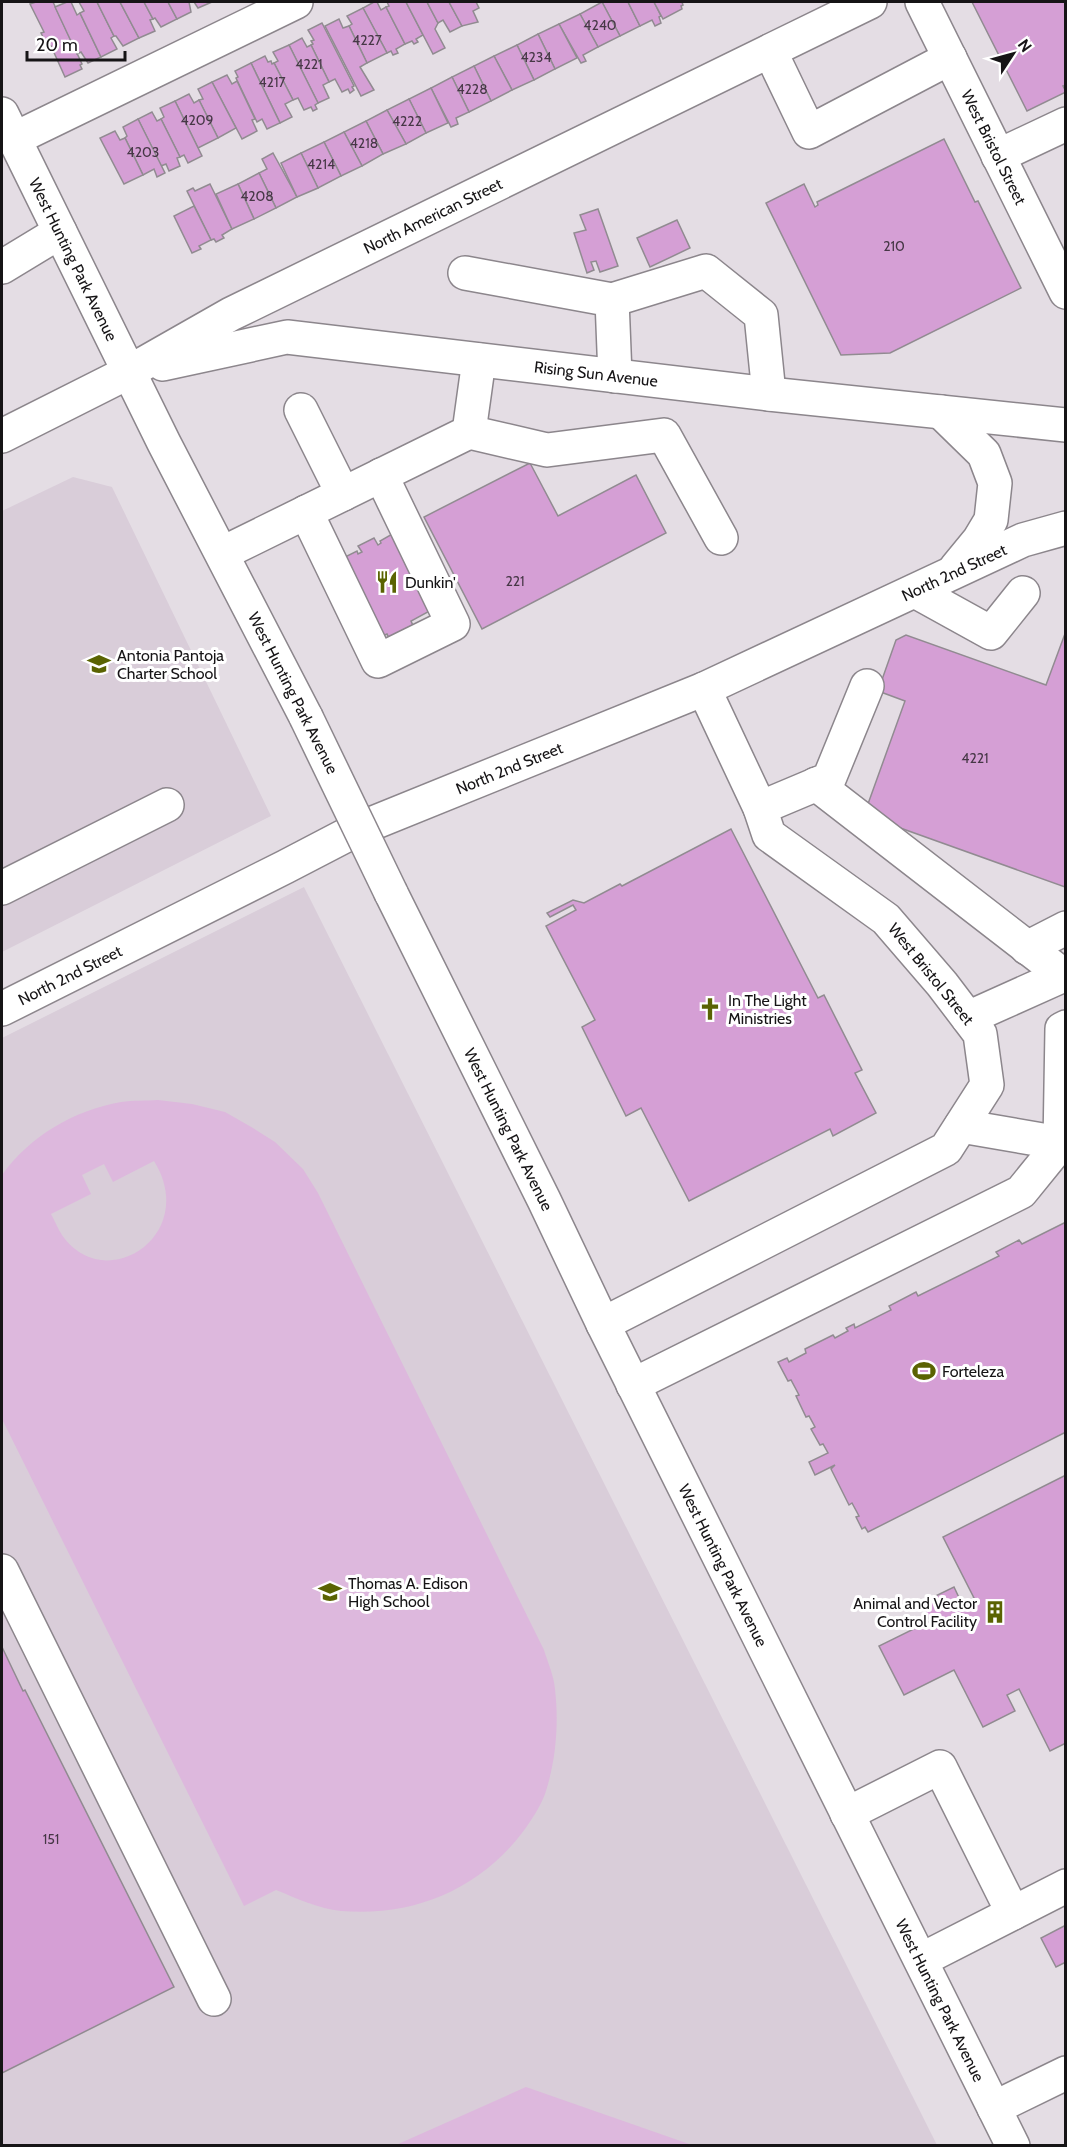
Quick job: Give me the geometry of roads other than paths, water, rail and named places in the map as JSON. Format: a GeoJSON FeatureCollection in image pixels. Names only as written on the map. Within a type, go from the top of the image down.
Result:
{"type":"FeatureCollection","features":[{"type":"Feature","properties":{"kind":"street"},"geometry":{"type":"LineString","coordinates":[[9,141],[296,2]]}},
{"type":"Feature","properties":{"kind":"street","name":"North American Street"},"geometry":{"type":"LineString","coordinates":[[2,436],[129,372],[231,314],[870,2]]}},
{"type":"Feature","properties":{"kind":"street","name":"West Bristol Street"},"geometry":{"type":"LineString","coordinates":[[922,2],[1065,292]]}},
{"type":"Feature","properties":{"kind":"street"},"geometry":{"type":"LineString","coordinates":[[770,51],[809,132],[950,58]]}},
{"type":"Feature","properties":{"kind":"street"},"geometry":{"type":"LineString","coordinates":[[998,156],[1065,124]]}},
{"type":"Feature","properties":{"kind":"street","name":"West Hunting Park Avenue"},"geometry":{"type":"LineString","coordinates":[[9,141],[60,232],[164,443],[306,717],[633,1385],[1013,2145]]}},
{"type":"Feature","properties":{"kind":"street"},"geometry":{"type":"LineString","coordinates":[[3,262],[60,232]]}},
{"type":"Feature","properties":{"kind":"street"},"geometry":{"type":"LineString","coordinates":[[465,273],[612,300],[706,271],[761,315],[769,394]]}},
{"type":"Feature","properties":{"kind":"street"},"geometry":{"type":"LineString","coordinates":[[612,300],[615,376]]}},
{"type":"Feature","properties":{"kind":"street","name":"Rising Sun Avenue"},"geometry":{"type":"LineString","coordinates":[[129,372],[287,337],[769,394],[1065,424]]}},
{"type":"Feature","properties":{"kind":"street"},"geometry":{"type":"LineString","coordinates":[[469,432],[479,360]]}},
{"type":"Feature","properties":{"kind":"street"},"geometry":{"type":"LineString","coordinates":[[301,411],[343,494]]}},
{"type":"Feature","properties":{"kind":"street"},"geometry":{"type":"LineString","coordinates":[[941,412],[984,454],[995,483],[991,520],[979,540],[952,572]]}},
{"type":"Feature","properties":{"kind":"street"},"geometry":{"type":"LineString","coordinates":[[223,553],[469,432],[547,450],[664,435],[721,538]]}},
{"type":"Feature","properties":{"kind":"street"},"geometry":{"type":"LineString","coordinates":[[306,512],[378,661],[442,630],[453,624],[381,475]]}},
{"type":"Feature","properties":{"kind":"street","name":"North 2nd Street"},"geometry":{"type":"LineString","coordinates":[[1023,540],[1065,512]]}},
{"type":"Feature","properties":{"kind":"street","name":"North 2nd Street"},"geometry":{"type":"LineString","coordinates":[[2,1007],[356,830],[704,689],[1023,540],[1065,528]]}},
{"type":"Feature","properties":{"kind":"street"},"geometry":{"type":"LineString","coordinates":[[915,591],[991,633],[1023,593]]}},
{"type":"Feature","properties":{"kind":"street"},"geometry":{"type":"LineString","coordinates":[[760,808],[829,779],[867,686]]}},
{"type":"Feature","properties":{"kind":"street","name":"West Bristol Street"},"geometry":{"type":"LineString","coordinates":[[603,1324],[946,1149],[987,1085],[980,1034],[886,919],[769,835],[760,808],[704,689]]}},
{"type":"Feature","properties":{"kind":"street"},"geometry":{"type":"LineString","coordinates":[[816,784],[1064,975],[968,1018]]}},
{"type":"Feature","properties":{"kind":"street"},"geometry":{"type":"LineString","coordinates":[[2,888],[167,805]]}},
{"type":"Feature","properties":{"kind":"street"},"geometry":{"type":"LineString","coordinates":[[1027,948],[1065,928]]}},
{"type":"Feature","properties":{"kind":"street"},"geometry":{"type":"LineString","coordinates":[[633,1385],[1021,1192],[1063,1144],[1062,1029],[1065,1027]]}},
{"type":"Feature","properties":{"kind":"street"},"geometry":{"type":"LineString","coordinates":[[961,1126],[1063,1144]]}},
{"type":"Feature","properties":{"kind":"street"},"geometry":{"type":"LineString","coordinates":[[2,1571],[214,1999]]}},
{"type":"Feature","properties":{"kind":"street"},"geometry":{"type":"LineString","coordinates":[[847,1814],[940,1767],[1013,1913]]}},
{"type":"Feature","properties":{"kind":"street"},"geometry":{"type":"LineString","coordinates":[[921,1960],[1065,1886]]}},
{"type":"Feature","properties":{"kind":"street"},"geometry":{"type":"LineString","coordinates":[[994,2108],[1065,2073]]}},
{"type":"Feature","properties":{"kind":"place","name":"Dunkin'"},"geometry":{"type":"Point","coordinates":[387,582]}},
{"type":"Feature","properties":{"kind":"place","name":"Antonia Pantoja Charter School"},"geometry":{"type":"Point","coordinates":[99,664]}},
{"type":"Feature","properties":{"kind":"place","name":"In The Light Ministries"},"geometry":{"type":"Point","coordinates":[710,1009]}},
{"type":"Feature","properties":{"kind":"place","name":"Forteleza"},"geometry":{"type":"Point","coordinates":[924,1371]}},
{"type":"Feature","properties":{"kind":"place","name":"Thomas A. Edison High School"},"geometry":{"type":"Point","coordinates":[330,1592]}},
{"type":"Feature","properties":{"kind":"place","name":"Animal and Vector Control Facility"},"geometry":{"type":"Point","coordinates":[995,1612]}}]}
